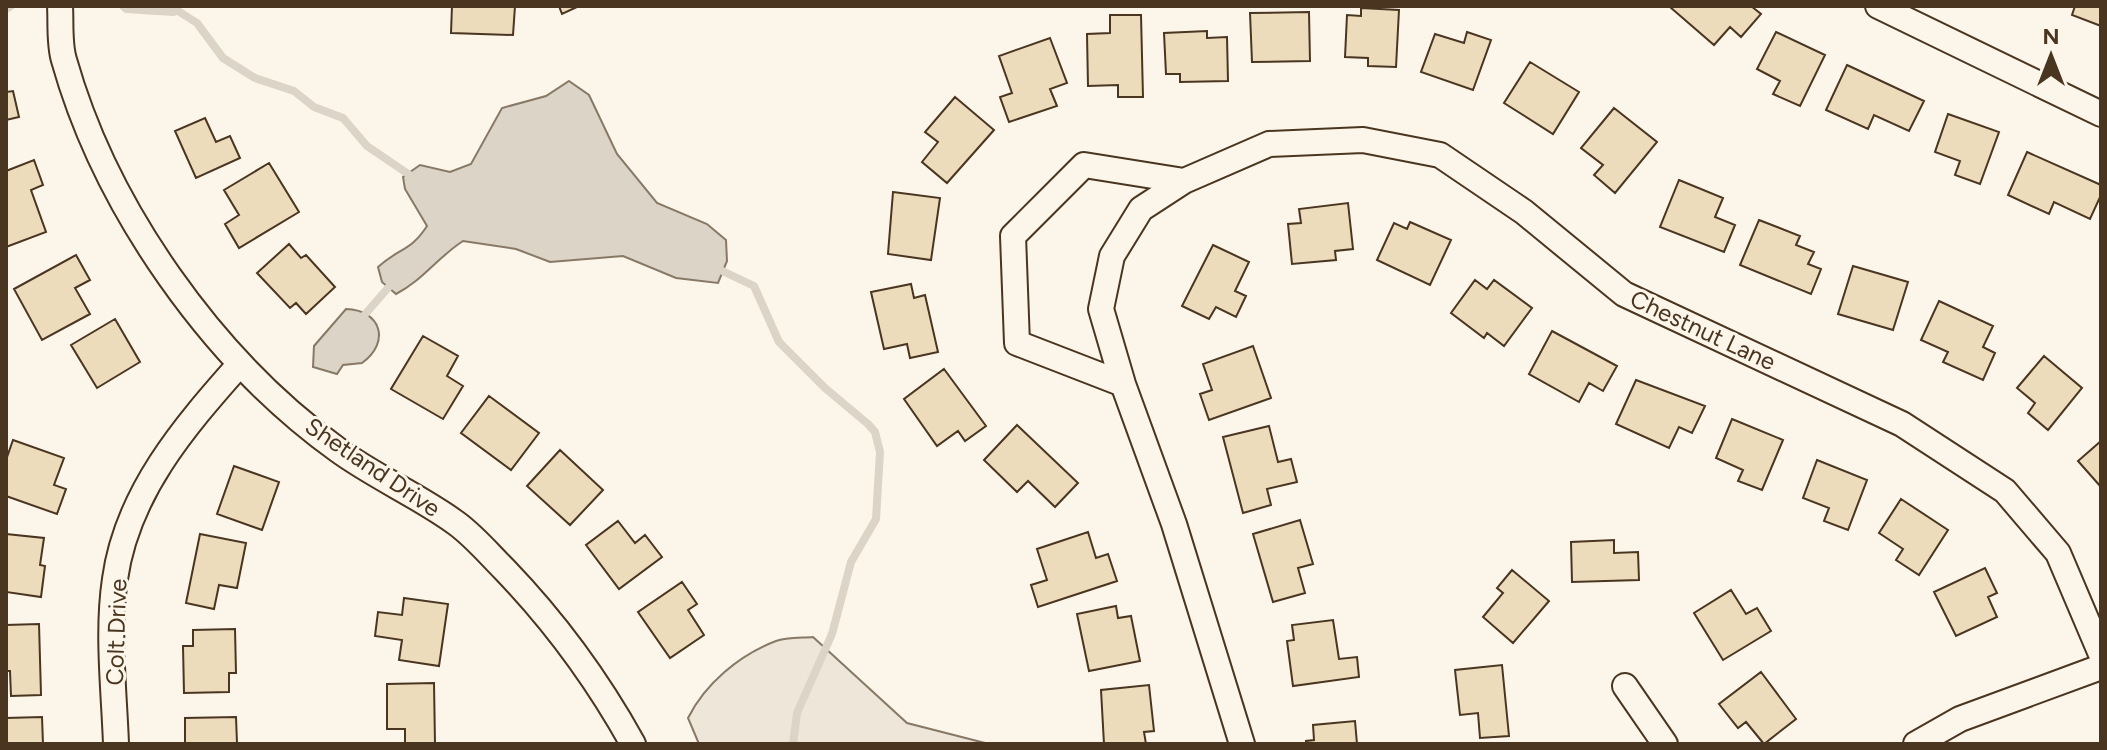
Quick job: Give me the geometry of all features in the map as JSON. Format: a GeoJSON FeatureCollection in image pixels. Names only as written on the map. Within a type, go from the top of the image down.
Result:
{"type":"FeatureCollection","features":[{"type":"Feature","properties":{"kind":"street","name":"Shetland Drive"},"geometry":{"type":"LineString","coordinates":[[60,6],[63,58],[109,175],[168,275],[239,365],[338,450],[457,524],[550,616],[602,687],[633,744]]}},
{"type":"Feature","properties":{"kind":"street"},"geometry":{"type":"LineString","coordinates":[[1878,6],[2101,114]]}},
{"type":"Feature","properties":{"kind":"street","name":"Chestnut Lane"},"geometry":{"type":"LineString","coordinates":[[1242,744],[1174,524],[1123,384],[1101,309],[1112,256],[1141,209],[1184,181],[1269,144],[1363,140],[1440,155],[1524,212],[1624,294],[1902,424],[2005,491],[2058,553],[2101,654]]}},
{"type":"Feature","properties":{"kind":"street"},"geometry":{"type":"LineString","coordinates":[[1123,384],[1017,343],[1013,236],[1084,165],[1184,181]]}},
{"type":"Feature","properties":{"kind":"street","name":"Colt Drive"},"geometry":{"type":"LineString","coordinates":[[116,744],[115,578],[139,500],[181,430],[239,365]]}},
{"type":"Feature","properties":{"kind":"street"},"geometry":{"type":"LineString","coordinates":[[1916,744],[1960,719],[2101,667]]}},
{"type":"Feature","properties":{"kind":"street"},"geometry":{"type":"LineString","coordinates":[[1625,686],[1665,744]]}},
{"type":"Feature","properties":{"kind":"shaded area"},"geometry":{"type":"Polygon","coordinates":[[[569,81],[589,95],[617,154],[657,203],[707,224],[726,240],[727,261],[718,283],[676,278],[623,256],[550,262],[516,249],[463,241],[396,294],[382,282],[378,267],[410,245],[427,226],[405,189],[403,177],[420,165],[450,172],[471,164],[502,108],[546,96],[569,81]]]}},
{"type":"Feature","properties":{"kind":"shaded area"},"geometry":{"type":"Polygon","coordinates":[[[346,309],[358,311],[374,321],[378,328],[377,346],[362,363],[343,365],[337,374],[313,367],[314,346],[346,309]]]}},
{"type":"Feature","properties":{"kind":"shaded area"},"geometry":{"type":"Polygon","coordinates":[[[813,637],[907,723],[989,744],[699,744],[688,718],[724,672],[749,654],[776,641],[813,637]]]}},
{"type":"Feature","properties":{"kind":"building"},"geometry":{"type":"Polygon","coordinates":[[[452,6],[515,6],[513,35],[451,33],[452,6]]]}},
{"type":"Feature","properties":{"kind":"building"},"geometry":{"type":"Polygon","coordinates":[[[559,6],[579,6],[562,14],[559,6]]]}},
{"type":"Feature","properties":{"kind":"building"},"geometry":{"type":"Polygon","coordinates":[[[1751,6],[1761,14],[1741,37],[1730,27],[1714,45],[1670,7],[1751,6]]]}},
{"type":"Feature","properties":{"kind":"building"},"geometry":{"type":"Polygon","coordinates":[[[2075,6],[2101,6],[2101,26],[2072,15],[2075,6]]]}},
{"type":"Feature","properties":{"kind":"building"},"geometry":{"type":"Polygon","coordinates":[[[1361,8],[1399,10],[1396,67],[1368,66],[1368,58],[1345,57],[1347,15],[1361,16],[1361,8]]]}},
{"type":"Feature","properties":{"kind":"building"},"geometry":{"type":"Polygon","coordinates":[[[1309,12],[1310,61],[1252,62],[1250,13],[1309,12]]]}},
{"type":"Feature","properties":{"kind":"building"},"geometry":{"type":"Polygon","coordinates":[[[1110,15],[1141,15],[1143,97],[1118,97],[1118,85],[1088,86],[1087,34],[1110,33],[1110,15]]]}},
{"type":"Feature","properties":{"kind":"building"},"geometry":{"type":"Polygon","coordinates":[[[1207,31],[1207,38],[1227,37],[1228,81],[1180,82],[1180,74],[1166,74],[1164,33],[1207,31]]]}},
{"type":"Feature","properties":{"kind":"building"},"geometry":{"type":"Polygon","coordinates":[[[1467,32],[1491,40],[1473,90],[1421,72],[1435,34],[1464,43],[1467,32]]]}},
{"type":"Feature","properties":{"kind":"building"},"geometry":{"type":"Polygon","coordinates":[[[1776,32],[1825,55],[1800,106],[1773,94],[1780,81],[1757,69],[1776,32]]]}},
{"type":"Feature","properties":{"kind":"building"},"geometry":{"type":"Polygon","coordinates":[[[1050,38],[1067,83],[1050,89],[1057,106],[1009,122],[1000,97],[1012,93],[999,56],[1050,38]]]}},
{"type":"Feature","properties":{"kind":"building"},"geometry":{"type":"Polygon","coordinates":[[[1530,62],[1579,92],[1553,134],[1504,103],[1530,62]]]}},
{"type":"Feature","properties":{"kind":"building"},"geometry":{"type":"Polygon","coordinates":[[[1847,65],[1924,101],[1909,131],[1874,115],[1868,129],[1826,110],[1847,65]]]}},
{"type":"Feature","properties":{"kind":"building"},"geometry":{"type":"Polygon","coordinates":[[[13,91],[19,117],[6,120],[6,92],[13,91]]]}},
{"type":"Feature","properties":{"kind":"building"},"geometry":{"type":"Polygon","coordinates":[[[955,97],[994,130],[947,183],[922,162],[938,142],[925,132],[955,97]]]}},
{"type":"Feature","properties":{"kind":"building"},"geometry":{"type":"Polygon","coordinates":[[[1614,108],[1657,142],[1615,193],[1594,175],[1603,165],[1581,148],[1614,108]]]}},
{"type":"Feature","properties":{"kind":"building"},"geometry":{"type":"Polygon","coordinates":[[[1948,114],[1999,132],[1980,184],[1955,175],[1960,161],[1935,152],[1948,114]]]}},
{"type":"Feature","properties":{"kind":"building"},"geometry":{"type":"Polygon","coordinates":[[[205,118],[216,142],[230,136],[240,158],[196,178],[175,131],[205,118]]]}},
{"type":"Feature","properties":{"kind":"building"},"geometry":{"type":"Polygon","coordinates":[[[2027,152],[2101,185],[2101,195],[2090,219],[2054,202],[2049,214],[2008,195],[2027,152]]]}},
{"type":"Feature","properties":{"kind":"building"},"geometry":{"type":"Polygon","coordinates":[[[34,160],[43,185],[31,190],[46,232],[6,247],[6,171],[34,160]]]}},
{"type":"Feature","properties":{"kind":"building"},"geometry":{"type":"Polygon","coordinates":[[[269,163],[299,212],[239,248],[225,224],[239,215],[224,190],[269,163]]]}},
{"type":"Feature","properties":{"kind":"building"},"geometry":{"type":"Polygon","coordinates":[[[1679,180],[1723,198],[1715,217],[1735,225],[1724,252],[1660,227],[1679,180]]]}},
{"type":"Feature","properties":{"kind":"building"},"geometry":{"type":"Polygon","coordinates":[[[893,192],[940,198],[931,260],[888,254],[893,192]]]}},
{"type":"Feature","properties":{"kind":"building"},"geometry":{"type":"Polygon","coordinates":[[[1348,203],[1353,249],[1335,251],[1336,260],[1292,264],[1288,224],[1301,223],[1299,209],[1348,203]]]}},
{"type":"Feature","properties":{"kind":"building"},"geometry":{"type":"Polygon","coordinates":[[[1759,220],[1800,236],[1796,245],[1814,252],[1808,264],[1821,269],[1811,294],[1740,265],[1759,220]]]}},
{"type":"Feature","properties":{"kind":"building"},"geometry":{"type":"Polygon","coordinates":[[[1410,222],[1451,240],[1430,285],[1377,260],[1394,223],[1407,229],[1410,222]]]}},
{"type":"Feature","properties":{"kind":"building"},"geometry":{"type":"Polygon","coordinates":[[[289,244],[301,258],[306,255],[335,287],[306,314],[296,303],[290,308],[257,273],[289,244]]]}},
{"type":"Feature","properties":{"kind":"building"},"geometry":{"type":"Polygon","coordinates":[[[1213,245],[1249,262],[1235,291],[1246,296],[1236,317],[1216,307],[1209,319],[1182,306],[1213,245]]]}},
{"type":"Feature","properties":{"kind":"building"},"geometry":{"type":"Polygon","coordinates":[[[76,255],[90,280],[75,288],[90,314],[42,340],[14,289],[76,255]]]}},
{"type":"Feature","properties":{"kind":"building"},"geometry":{"type":"Polygon","coordinates":[[[1853,266],[1908,282],[1893,330],[1838,314],[1853,266]]]}},
{"type":"Feature","properties":{"kind":"building"},"geometry":{"type":"Polygon","coordinates":[[[1475,280],[1487,289],[1494,280],[1532,308],[1504,346],[1487,333],[1484,338],[1451,313],[1475,280]]]}},
{"type":"Feature","properties":{"kind":"building"},"geometry":{"type":"Polygon","coordinates":[[[911,284],[914,298],[925,295],[938,352],[910,358],[907,344],[884,349],[871,292],[911,284]]]}},
{"type":"Feature","properties":{"kind":"building"},"geometry":{"type":"Polygon","coordinates":[[[1939,301],[1993,326],[1983,347],[1995,353],[1983,380],[1943,362],[1948,352],[1921,340],[1939,301]]]}},
{"type":"Feature","properties":{"kind":"building"},"geometry":{"type":"Polygon","coordinates":[[[115,319],[140,362],[97,388],[71,345],[115,319]]]}},
{"type":"Feature","properties":{"kind":"building"},"geometry":{"type":"Polygon","coordinates":[[[1552,331],[1617,366],[1603,391],[1589,383],[1579,402],[1529,374],[1552,331]]]}},
{"type":"Feature","properties":{"kind":"building"},"geometry":{"type":"Polygon","coordinates":[[[423,336],[458,356],[447,376],[463,386],[443,419],[391,389],[423,336]]]}},
{"type":"Feature","properties":{"kind":"building"},"geometry":{"type":"Polygon","coordinates":[[[1253,346],[1271,398],[1209,420],[1200,394],[1212,390],[1203,364],[1253,346]]]}},
{"type":"Feature","properties":{"kind":"building"},"geometry":{"type":"Polygon","coordinates":[[[2044,356],[2082,388],[2048,430],[2028,413],[2035,403],[2017,388],[2044,356]]]}},
{"type":"Feature","properties":{"kind":"building"},"geometry":{"type":"Polygon","coordinates":[[[944,369],[986,426],[965,441],[958,431],[937,446],[904,399],[944,369]]]}},
{"type":"Feature","properties":{"kind":"building"},"geometry":{"type":"Polygon","coordinates":[[[1636,380],[1705,406],[1692,433],[1679,427],[1669,448],[1616,424],[1636,380]]]}},
{"type":"Feature","properties":{"kind":"building"},"geometry":{"type":"Polygon","coordinates":[[[489,396],[539,433],[511,470],[461,433],[489,396]]]}},
{"type":"Feature","properties":{"kind":"building"},"geometry":{"type":"Polygon","coordinates":[[[1732,419],[1783,440],[1762,490],[1738,481],[1743,470],[1716,458],[1732,419]]]}},
{"type":"Feature","properties":{"kind":"building"},"geometry":{"type":"Polygon","coordinates":[[[1017,425],[1078,483],[1055,507],[1028,481],[1017,492],[984,460],[1017,425]]]}},
{"type":"Feature","properties":{"kind":"building"},"geometry":{"type":"Polygon","coordinates":[[[1269,426],[1278,462],[1291,459],[1297,482],[1267,489],[1271,505],[1243,513],[1223,437],[1269,426]]]}},
{"type":"Feature","properties":{"kind":"building"},"geometry":{"type":"Polygon","coordinates":[[[13,440],[64,458],[54,485],[66,489],[57,514],[6,496],[6,460],[13,440]]]}},
{"type":"Feature","properties":{"kind":"building"},"geometry":{"type":"Polygon","coordinates":[[[2101,441],[2101,487],[2078,461],[2101,441]]]}},
{"type":"Feature","properties":{"kind":"building"},"geometry":{"type":"Polygon","coordinates":[[[560,450],[603,490],[570,525],[527,486],[560,450]]]}},
{"type":"Feature","properties":{"kind":"building"},"geometry":{"type":"Polygon","coordinates":[[[1817,460],[1867,480],[1848,530],[1824,521],[1829,508],[1803,498],[1817,460]]]}},
{"type":"Feature","properties":{"kind":"building"},"geometry":{"type":"Polygon","coordinates":[[[234,466],[279,482],[262,530],[217,514],[234,466]]]}},
{"type":"Feature","properties":{"kind":"building"},"geometry":{"type":"Polygon","coordinates":[[[1901,499],[1948,530],[1919,575],[1896,560],[1903,549],[1879,533],[1901,499]]]}},
{"type":"Feature","properties":{"kind":"building"},"geometry":{"type":"Polygon","coordinates":[[[1300,520],[1313,564],[1298,568],[1305,593],[1273,602],[1253,534],[1300,520]]]}},
{"type":"Feature","properties":{"kind":"building"},"geometry":{"type":"Polygon","coordinates":[[[618,521],[635,543],[645,535],[662,557],[619,589],[586,545],[618,521]]]}},
{"type":"Feature","properties":{"kind":"building"},"geometry":{"type":"Polygon","coordinates":[[[1088,532],[1096,558],[1108,554],[1117,581],[1038,607],[1031,585],[1047,580],[1037,549],[1088,532]]]}},
{"type":"Feature","properties":{"kind":"building"},"geometry":{"type":"Polygon","coordinates":[[[6,534],[44,538],[40,565],[45,566],[41,597],[6,592],[6,534]]]}},
{"type":"Feature","properties":{"kind":"building"},"geometry":{"type":"Polygon","coordinates":[[[200,534],[246,543],[237,588],[219,585],[214,609],[186,603],[200,534]]]}},
{"type":"Feature","properties":{"kind":"building"},"geometry":{"type":"Polygon","coordinates":[[[1614,540],[1614,553],[1638,552],[1639,580],[1572,582],[1571,542],[1614,540]]]}},
{"type":"Feature","properties":{"kind":"building"},"geometry":{"type":"Polygon","coordinates":[[[1985,568],[1997,593],[1988,597],[1997,617],[1956,636],[1934,592],[1985,568]]]}},
{"type":"Feature","properties":{"kind":"building"},"geometry":{"type":"Polygon","coordinates":[[[1512,570],[1549,601],[1513,643],[1483,617],[1503,593],[1497,588],[1512,570]]]}},
{"type":"Feature","properties":{"kind":"building"},"geometry":{"type":"Polygon","coordinates":[[[682,582],[697,604],[688,610],[704,635],[670,658],[638,612],[682,582]]]}},
{"type":"Feature","properties":{"kind":"building"},"geometry":{"type":"Polygon","coordinates":[[[1731,590],[1746,614],[1757,608],[1771,631],[1723,660],[1694,613],[1731,590]]]}},
{"type":"Feature","properties":{"kind":"building"},"geometry":{"type":"Polygon","coordinates":[[[404,598],[448,604],[439,666],[399,660],[402,640],[375,636],[378,612],[402,615],[404,598]]]}},
{"type":"Feature","properties":{"kind":"building"},"geometry":{"type":"Polygon","coordinates":[[[1116,606],[1118,618],[1131,616],[1140,661],[1089,671],[1077,614],[1116,606]]]}},
{"type":"Feature","properties":{"kind":"building"},"geometry":{"type":"Polygon","coordinates":[[[1333,620],[1339,659],[1357,657],[1359,677],[1293,686],[1287,641],[1294,640],[1292,625],[1333,620]]]}},
{"type":"Feature","properties":{"kind":"building"},"geometry":{"type":"Polygon","coordinates":[[[39,624],[41,695],[11,696],[10,671],[6,671],[6,625],[39,624]]]}},
{"type":"Feature","properties":{"kind":"building"},"geometry":{"type":"Polygon","coordinates":[[[235,629],[236,673],[229,673],[229,692],[184,693],[183,646],[193,646],[193,630],[235,629]]]}},
{"type":"Feature","properties":{"kind":"building"},"geometry":{"type":"Polygon","coordinates":[[[1502,665],[1509,736],[1480,738],[1478,713],[1460,715],[1455,670],[1502,665]]]}},
{"type":"Feature","properties":{"kind":"building"},"geometry":{"type":"Polygon","coordinates":[[[1761,672],[1796,719],[1764,744],[1746,722],[1738,728],[1719,704],[1761,672]]]}},
{"type":"Feature","properties":{"kind":"building"},"geometry":{"type":"Polygon","coordinates":[[[434,683],[435,744],[405,744],[405,729],[387,729],[387,684],[434,683]]]}},
{"type":"Feature","properties":{"kind":"building"},"geometry":{"type":"Polygon","coordinates":[[[1149,685],[1154,731],[1144,732],[1146,744],[1104,744],[1101,690],[1149,685]]]}},
{"type":"Feature","properties":{"kind":"building"},"geometry":{"type":"Polygon","coordinates":[[[42,717],[43,744],[6,744],[6,718],[42,717]]]}},
{"type":"Feature","properties":{"kind":"building"},"geometry":{"type":"Polygon","coordinates":[[[236,717],[237,743],[185,744],[185,718],[236,717]]]}},
{"type":"Feature","properties":{"kind":"building"},"geometry":{"type":"Polygon","coordinates":[[[1355,721],[1357,744],[1306,744],[1306,741],[1314,740],[1313,725],[1355,721]]]}},
{"type":"Feature","properties":{"kind":"waterway"},"geometry":{"type":"LineString","coordinates":[[6,9],[11,6]]}},
{"type":"Feature","properties":{"kind":"waterway"},"geometry":{"type":"LineString","coordinates":[[123,6],[126,9],[174,12],[175,9],[197,23],[223,58],[255,78],[294,91],[314,107],[343,118],[367,146],[417,180]]}},
{"type":"Feature","properties":{"kind":"waterway"},"geometry":{"type":"LineString","coordinates":[[714,267],[754,286],[779,342],[825,388],[868,424],[875,432],[880,452],[876,519],[851,562],[832,634],[797,713],[793,744]]}},
{"type":"Feature","properties":{"kind":"waterway"},"geometry":{"type":"LineString","coordinates":[[361,319],[394,281]]}}]}
